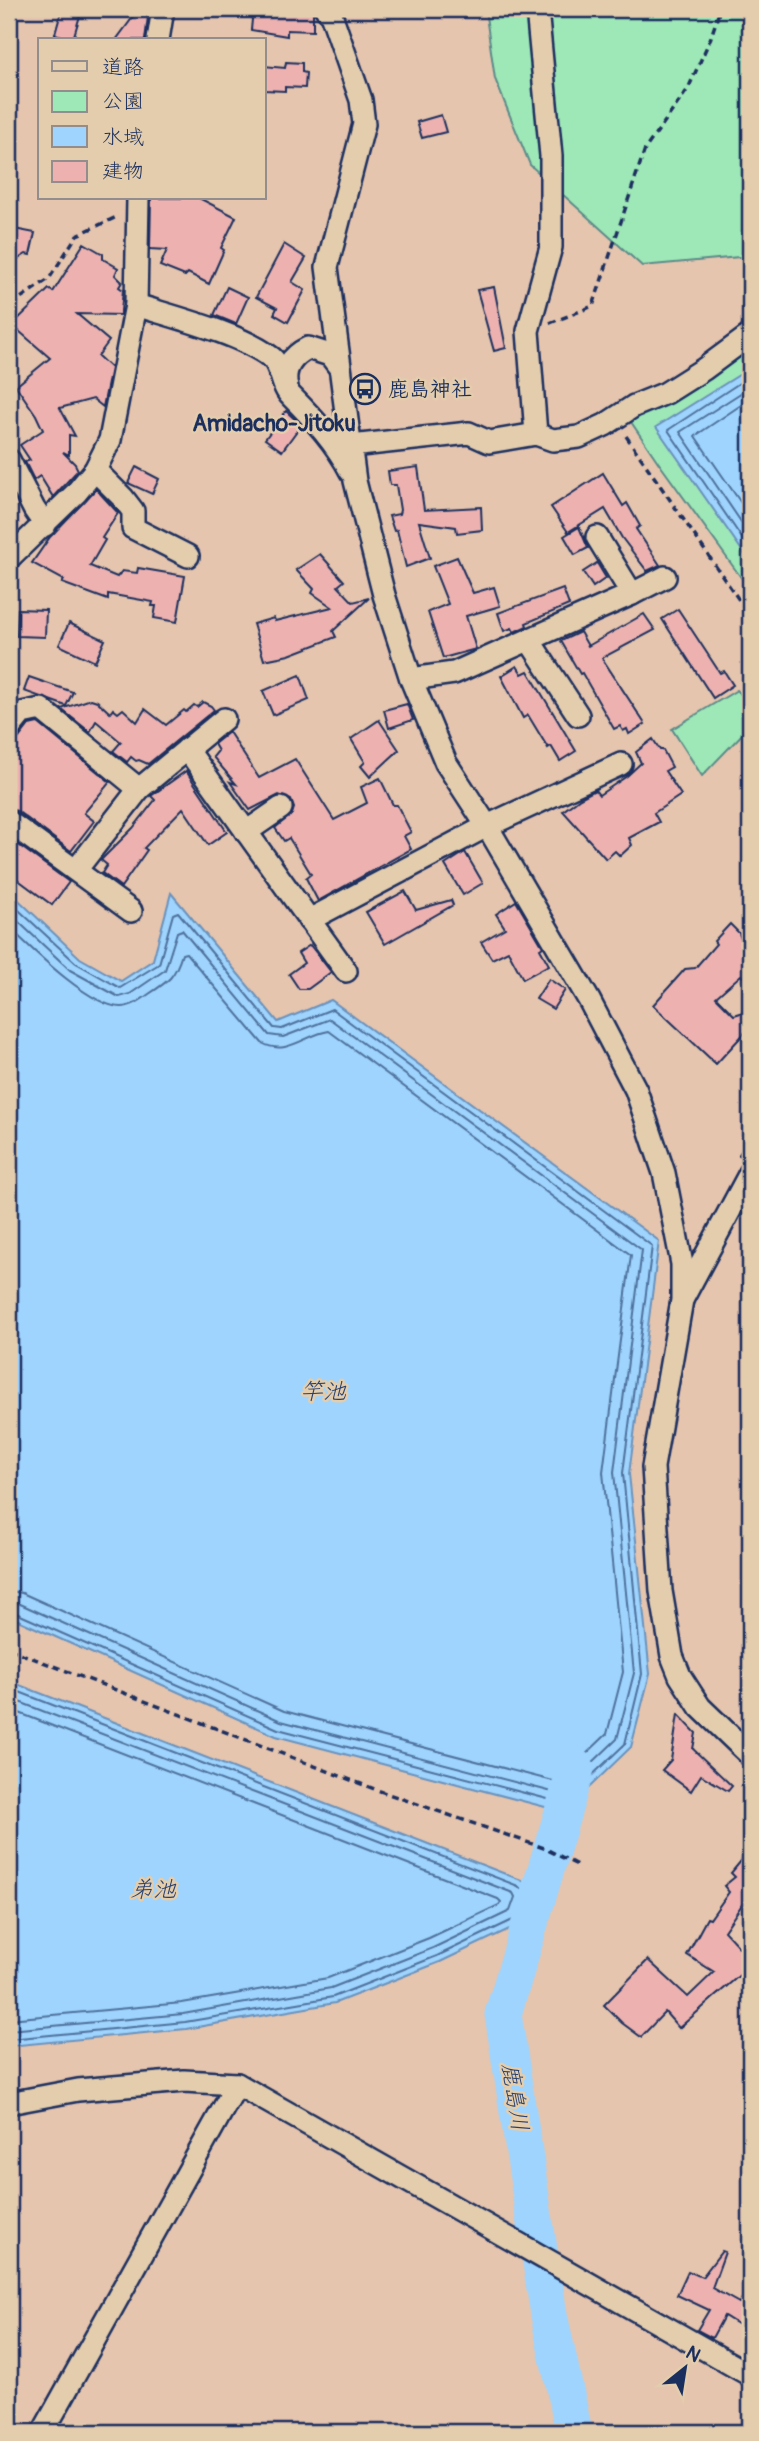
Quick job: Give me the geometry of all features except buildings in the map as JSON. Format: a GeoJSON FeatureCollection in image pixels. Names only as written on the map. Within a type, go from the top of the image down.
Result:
{"type":"FeatureCollection","features":[{"type":"Feature","properties":{"kind":"street"},"geometry":{"type":"LineString","coordinates":[[158,38],[163,9]]}},
{"type":"Feature","properties":{"kind":"street"},"geometry":{"type":"LineString","coordinates":[[326,9],[331,14],[362,100],[364,124],[327,267],[355,481],[384,595],[411,679],[446,763],[487,826],[589,1000],[636,1090],[664,1173],[682,1264],[682,1300],[653,1467],[661,1591],[672,1656],[680,1676],[700,1707],[750,1755]]}},
{"type":"Feature","properties":{"kind":"street"},"geometry":{"type":"LineString","coordinates":[[536,434],[528,331],[551,247],[551,156],[537,9]]}},
{"type":"Feature","properties":{"kind":"street"},"geometry":{"type":"LineString","coordinates":[[9,558],[76,493],[94,470],[110,440],[136,305],[137,203]]}},
{"type":"Feature","properties":{"kind":"street"},"geometry":{"type":"LineString","coordinates":[[136,305],[250,345],[275,360],[288,394],[322,428],[355,481]]}},
{"type":"Feature","properties":{"kind":"street"},"geometry":{"type":"LineString","coordinates":[[351,446],[469,433],[489,442],[536,434],[553,440],[579,436],[606,425],[634,406],[666,393],[750,335]]}},
{"type":"Feature","properties":{"kind":"street"},"geometry":{"type":"LineString","coordinates":[[294,399],[285,379],[287,366],[298,353],[308,348],[321,351],[330,355],[340,368]]}},
{"type":"Feature","properties":{"kind":"street"},"geometry":{"type":"LineString","coordinates":[[9,460],[45,525]]}},
{"type":"Feature","properties":{"kind":"street"},"geometry":{"type":"LineString","coordinates":[[94,470],[133,511],[133,528],[188,556]]}},
{"type":"Feature","properties":{"kind":"street"},"geometry":{"type":"LineString","coordinates":[[597,537],[632,594]]}},
{"type":"Feature","properties":{"kind":"street"},"geometry":{"type":"LineString","coordinates":[[411,679],[454,673],[665,577]]}},
{"type":"Feature","properties":{"kind":"street"},"geometry":{"type":"LineString","coordinates":[[529,640],[577,716]]}},
{"type":"Feature","properties":{"kind":"street"},"geometry":{"type":"LineString","coordinates":[[9,729],[22,713],[41,709],[139,789]]}},
{"type":"Feature","properties":{"kind":"street"},"geometry":{"type":"LineString","coordinates":[[76,870],[139,789],[223,719]]}},
{"type":"Feature","properties":{"kind":"street"},"geometry":{"type":"LineString","coordinates":[[187,750],[346,971]]}},
{"type":"Feature","properties":{"kind":"street"},"geometry":{"type":"LineString","coordinates":[[309,920],[487,826],[621,764]]}},
{"type":"Feature","properties":{"kind":"street"},"geometry":{"type":"LineString","coordinates":[[246,832],[281,808]]}},
{"type":"Feature","properties":{"kind":"street"},"geometry":{"type":"LineString","coordinates":[[9,822],[131,911]]}},
{"type":"Feature","properties":{"kind":"street"},"geometry":{"type":"LineString","coordinates":[[682,1300],[750,1173]]}},
{"type":"Feature","properties":{"kind":"street"},"geometry":{"type":"LineString","coordinates":[[9,2103],[78,2090],[184,2081],[237,2084],[750,2375]]}},
{"type":"Feature","properties":{"kind":"street"},"geometry":{"type":"LineString","coordinates":[[43,2432],[237,2084]]}},
{"type":"Feature","properties":{"kind":"path"},"geometry":{"type":"LineString","coordinates":[[528,331],[593,306],[645,149],[688,89],[720,9]]}},
{"type":"Feature","properties":{"kind":"path"},"geometry":{"type":"LineString","coordinates":[[9,318],[19,299],[49,279],[77,235],[137,203]]}},
{"type":"Feature","properties":{"kind":"path"},"geometry":{"type":"LineString","coordinates":[[614,419],[750,616]]}},
{"type":"Feature","properties":{"kind":"path"},"geometry":{"type":"LineString","coordinates":[[9,1649],[377,1790],[544,1848],[577,1865]]}},
{"type":"Feature","properties":{"kind":"green space"},"geometry":{"type":"Polygon","coordinates":[[[485,9],[750,9],[750,256],[642,266],[530,165],[495,79],[485,9]]]}},
{"type":"Feature","properties":{"kind":"green space"},"geometry":{"type":"Polygon","coordinates":[[[750,329],[750,590],[623,410],[750,329]]]}},
{"type":"Feature","properties":{"kind":"green space"},"geometry":{"type":"Polygon","coordinates":[[[737,690],[750,705],[750,726],[702,776],[672,729],[737,690]]]}},
{"type":"Feature","properties":{"kind":"water"},"geometry":{"type":"Polygon","coordinates":[[[750,370],[750,562],[656,427],[750,370]]]}},
{"type":"Feature","properties":{"kind":"water","name":"竿池"},"geometry":{"type":"Polygon","coordinates":[[[9,891],[80,958],[121,981],[153,960],[171,893],[278,1022],[331,1000],[659,1241],[629,1474],[650,1674],[631,1747],[564,1812],[276,1736],[9,1616],[9,891]]]}},
{"type":"Feature","properties":{"kind":"water","name":"弟池"},"geometry":{"type":"Polygon","coordinates":[[[9,1681],[521,1880],[533,1888],[524,1922],[440,1962],[335,2003],[186,2029],[9,2046],[9,1681]]]}},
{"type":"Feature","properties":{"kind":"waterway","name":"鹿島川"},"geometry":{"type":"LineString","coordinates":[[574,2432],[549,2315],[503,2014],[576,1768]]}},
{"type":"Feature","properties":{"kind":"place","name":"鹿島神社"},"geometry":{"type":"Point","coordinates":[365,389]}},
{"type":"Feature","properties":{"kind":"district","name":"Amidacho-Jitoku"},"geometry":{"type":"Point","coordinates":[274,423]}}]}
